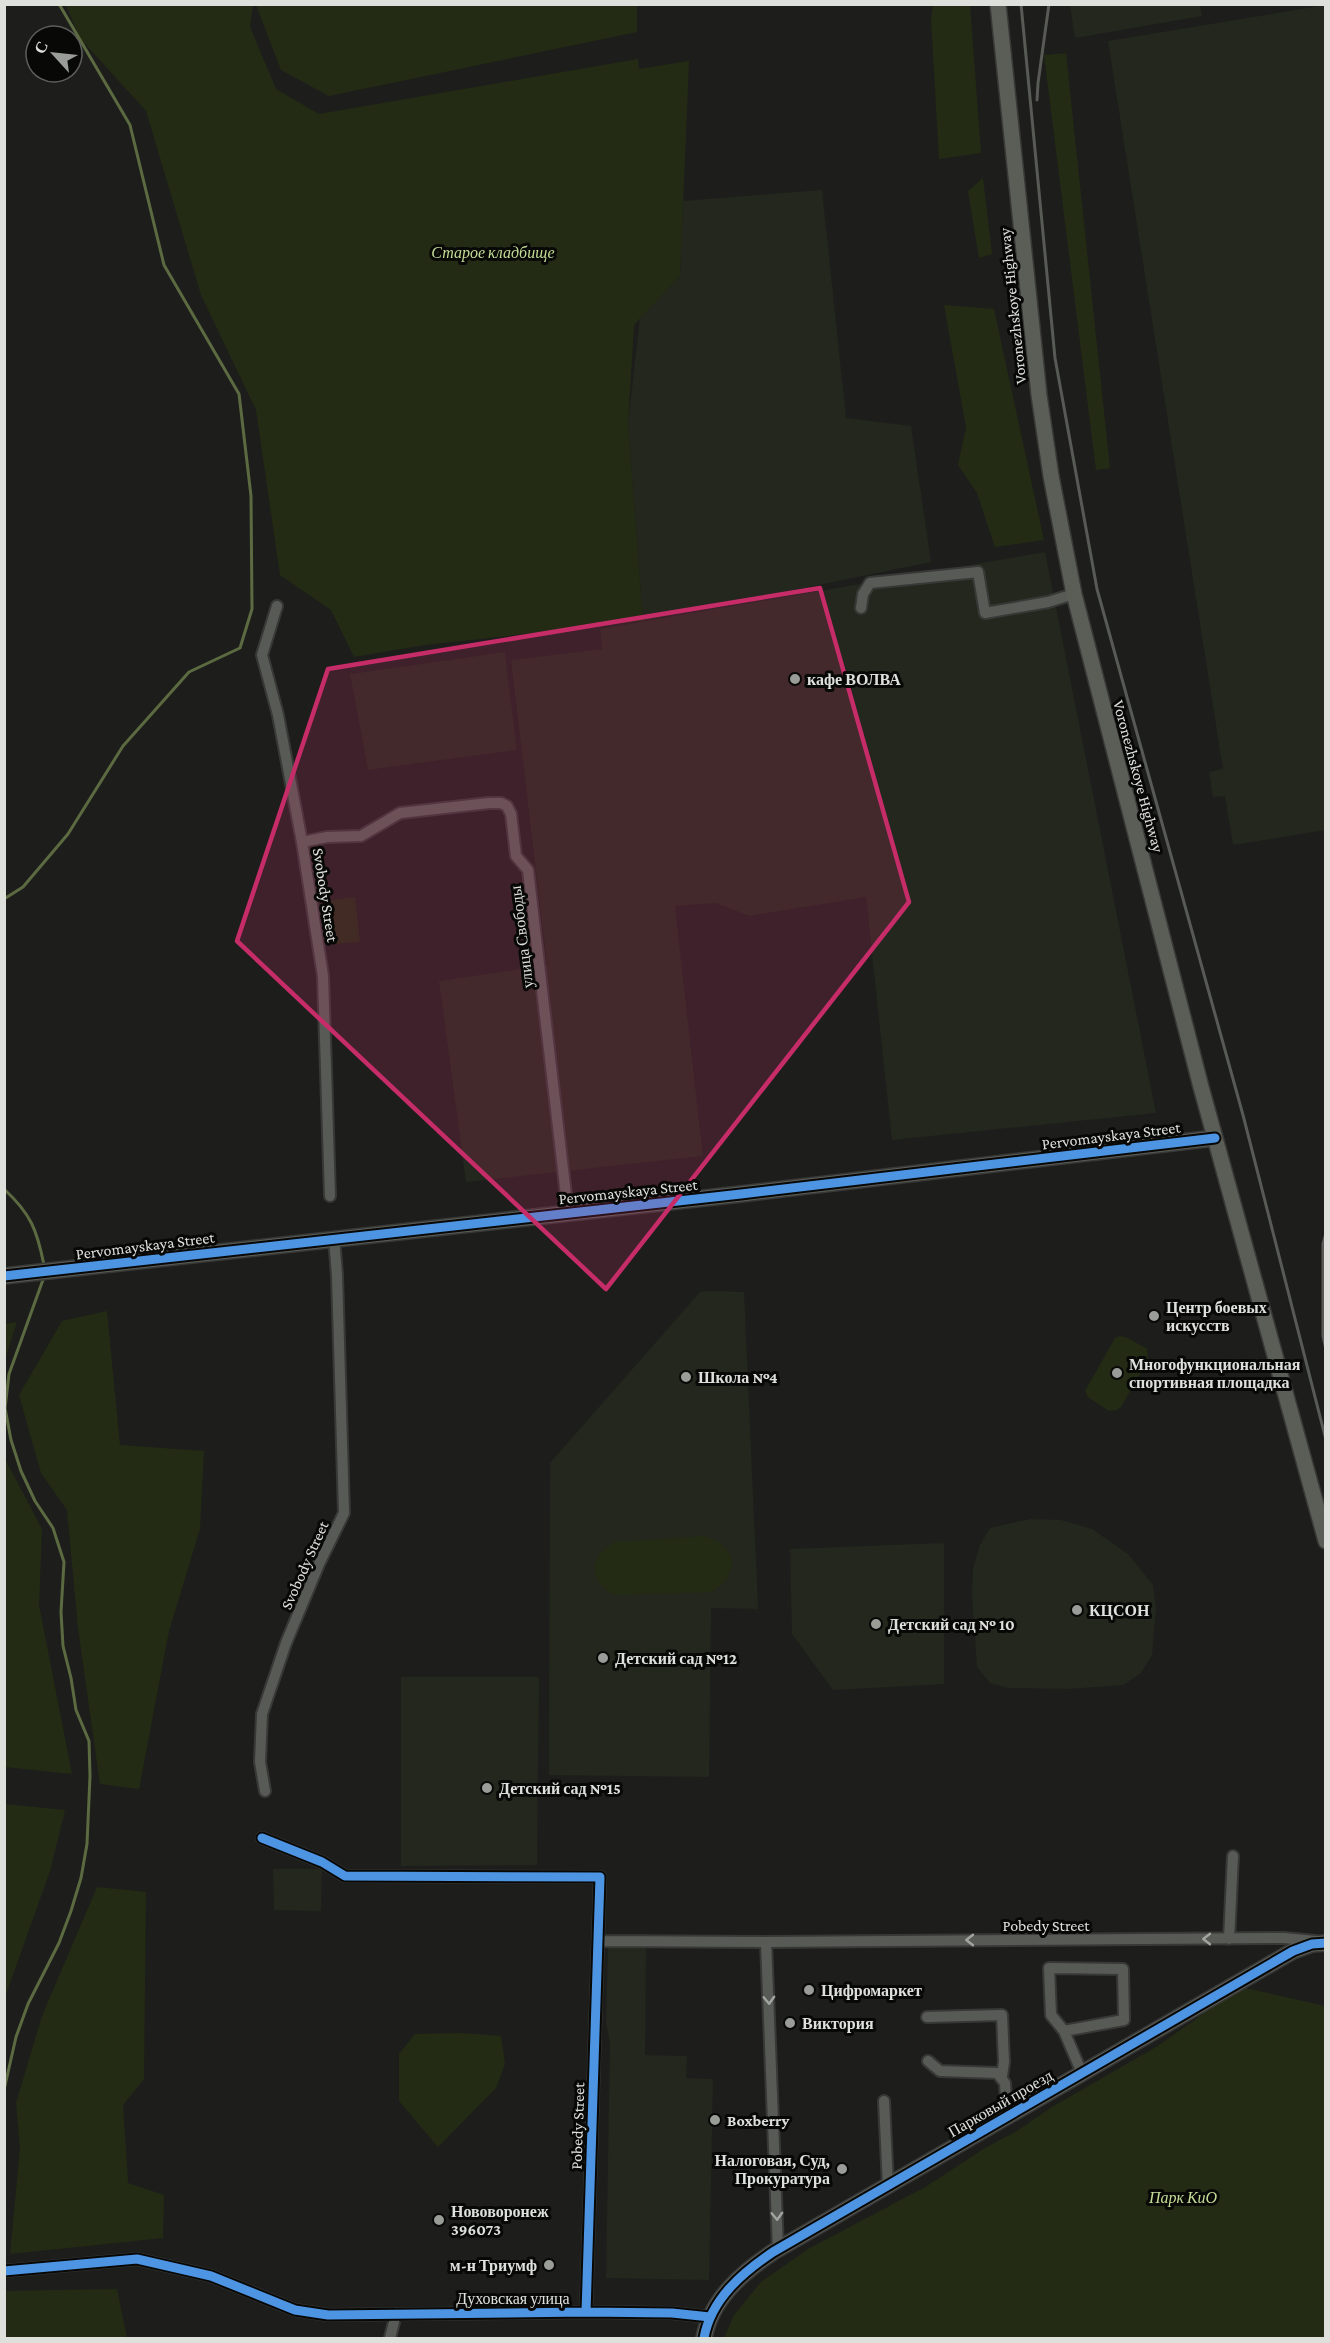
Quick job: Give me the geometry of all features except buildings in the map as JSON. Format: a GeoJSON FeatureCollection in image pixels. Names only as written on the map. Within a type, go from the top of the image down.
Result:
{"type":"FeatureCollection","features":[{"type":"Feature","properties":{"kind":"street","name":"Voronezhskoye Highway"},"geometry":{"type":"LineString","coordinates":[[998,4],[1039,395],[1051,476],[1074,594],[1215,1138],[1326,1541]]}},
{"type":"Feature","properties":{"kind":"street"},"geometry":{"type":"LineString","coordinates":[[861,608],[863,594],[870,583],[967,573],[978,573],[985,613],[1048,602],[1074,594]]}},
{"type":"Feature","properties":{"kind":"street","name":"Svobody Street"},"geometry":{"type":"LineString","coordinates":[[277,606],[262,655],[278,715],[302,842],[323,976],[330,1196]]}},
{"type":"Feature","properties":{"kind":"street","name":"улица Свободы"},"geometry":{"type":"LineString","coordinates":[[302,842],[327,837],[361,836],[400,813],[489,803],[501,803],[507,806],[511,814],[516,856],[528,870],[568,1212]]}},
{"type":"Feature","properties":{"kind":"street","name":"Pervomayskaya Street"},"geometry":{"type":"LineString","coordinates":[[4,1275],[1215,1138]]}},
{"type":"Feature","properties":{"kind":"street","name":"Svobody Street"},"geometry":{"type":"LineString","coordinates":[[265,1791],[260,1762],[262,1714],[286,1643],[319,1564],[344,1513],[334,1238]]}},
{"type":"Feature","properties":{"kind":"street"},"geometry":{"type":"LineString","coordinates":[[262,1838],[322,1862],[345,1876],[600,1877],[598,1941]]}},
{"type":"Feature","properties":{"kind":"street"},"geometry":{"type":"LineString","coordinates":[[1229,1939],[1233,1856]]}},
{"type":"Feature","properties":{"kind":"street","name":"Pobedy Street"},"geometry":{"type":"LineString","coordinates":[[586,2312],[598,1941],[1265,1939],[1326,1943]]}},
{"type":"Feature","properties":{"kind":"street"},"geometry":{"type":"LineString","coordinates":[[766,1942],[778,2250]]}},
{"type":"Feature","properties":{"kind":"street","name":"Парковый проезд"},"geometry":{"type":"LineString","coordinates":[[710,2317],[734,2283],[753,2266],[778,2250],[1293,1951],[1312,1944],[1326,1943]]}},
{"type":"Feature","properties":{"kind":"street"},"geometry":{"type":"LineString","coordinates":[[1064,2031],[1124,2020],[1123,1969],[1049,1968],[1051,2015],[1064,2031],[1082,2073]]}},
{"type":"Feature","properties":{"kind":"street"},"geometry":{"type":"LineString","coordinates":[[927,2017],[1002,2015],[1004,2062],[1002,2076],[1005,2083],[1007,2117]]}},
{"type":"Feature","properties":{"kind":"street"},"geometry":{"type":"LineString","coordinates":[[928,2061],[940,2071],[997,2073],[1002,2076]]}},
{"type":"Feature","properties":{"kind":"street"},"geometry":{"type":"LineString","coordinates":[[884,2101],[888,2186]]}},
{"type":"Feature","properties":{"kind":"street","name":"Духовская улица"},"geometry":{"type":"LineString","coordinates":[[4,2271],[137,2259],[211,2276],[295,2310],[328,2315],[586,2312],[672,2313],[710,2317]]}},
{"type":"Feature","properties":{"kind":"street"},"geometry":{"type":"LineString","coordinates":[[390,2338],[396,2314]]}},
{"type":"Feature","properties":{"kind":"street"},"geometry":{"type":"LineString","coordinates":[[704,2338],[710,2317]]}},
{"type":"Feature","properties":{"kind":"highlighted area"},"geometry":{"type":"Polygon","coordinates":[[[820,588],[909,902],[606,1289],[237,941],[328,669],[820,588]]]}},
{"type":"Feature","properties":{"kind":"shaded area"},"geometry":{"type":"Polygon","coordinates":[[[1070,5],[1200,5],[1202,16],[1075,38],[1070,5]]]}},
{"type":"Feature","properties":{"kind":"shaded area"},"geometry":{"type":"Polygon","coordinates":[[[1326,5],[1325,830],[1233,845],[1225,796],[1213,797],[1209,772],[1223,769],[1108,41],[1326,5]]]}},
{"type":"Feature","properties":{"kind":"shaded area"},"geometry":{"type":"Polygon","coordinates":[[[822,190],[846,418],[911,426],[931,562],[643,621],[628,424],[640,318],[680,276],[683,201],[822,190]]]}},
{"type":"Feature","properties":{"kind":"shaded area"},"geometry":{"type":"Polygon","coordinates":[[[1045,552],[1156,1113],[892,1140],[866,897],[749,916],[716,903],[675,906],[703,1156],[466,1182],[439,981],[547,965],[511,660],[602,649],[600,629],[1045,552]]]}},
{"type":"Feature","properties":{"kind":"shaded area"},"geometry":{"type":"Polygon","coordinates":[[[505,652],[517,750],[368,770],[350,674],[505,652]]]}},
{"type":"Feature","properties":{"kind":"shaded area","name":"Школа №4"},"geometry":{"type":"Polygon","coordinates":[[[700,1292],[744,1292],[758,1609],[711,1608],[709,1777],[549,1775],[550,1463],[700,1292]]]}},
{"type":"Feature","properties":{"kind":"shaded area"},"geometry":{"type":"Polygon","coordinates":[[[1031,1519],[1061,1520],[1092,1529],[1128,1554],[1153,1585],[1156,1608],[1152,1655],[1141,1673],[1123,1685],[1068,1689],[1009,1688],[990,1683],[977,1667],[972,1596],[973,1569],[980,1545],[990,1528],[1031,1519]]]}},
{"type":"Feature","properties":{"kind":"shaded area"},"geometry":{"type":"Polygon","coordinates":[[[944,1543],[944,1684],[833,1690],[792,1634],[790,1549],[944,1543]]]}},
{"type":"Feature","properties":{"kind":"shaded area"},"geometry":{"type":"Polygon","coordinates":[[[401,1677],[539,1677],[537,1865],[401,1866],[401,1677]]]}},
{"type":"Feature","properties":{"kind":"shaded area"},"geometry":{"type":"Polygon","coordinates":[[[273,1869],[322,1869],[321,1911],[274,1910],[273,1869]]]}},
{"type":"Feature","properties":{"kind":"shaded area"},"geometry":{"type":"Polygon","coordinates":[[[608,1945],[646,1946],[645,2055],[687,2056],[686,2078],[713,2079],[709,2280],[606,2278],[610,2043],[606,2023],[608,1945]]]}},
{"type":"Feature","properties":{"kind":"green space","name":"Старое кладбище"},"geometry":{"type":"Polygon","coordinates":[[[66,5],[253,5],[250,27],[276,89],[319,114],[638,59],[639,69],[689,61],[680,276],[634,325],[628,424],[643,621],[425,645],[354,657],[331,610],[280,575],[256,410],[201,295],[146,111],[84,43],[84,24],[74,24],[66,5]]]}},
{"type":"Feature","properties":{"kind":"green space"},"geometry":{"type":"Polygon","coordinates":[[[256,5],[637,5],[637,32],[329,96],[281,70],[256,5]]]}},
{"type":"Feature","properties":{"kind":"green space"},"geometry":{"type":"Polygon","coordinates":[[[933,5],[970,5],[981,153],[939,159],[931,19],[933,5]]]}},
{"type":"Feature","properties":{"kind":"green space"},"geometry":{"type":"Polygon","coordinates":[[[1066,53],[1110,468],[1096,470],[1044,55],[1066,53]]]}},
{"type":"Feature","properties":{"kind":"green space"},"geometry":{"type":"Polygon","coordinates":[[[983,178],[992,254],[979,258],[968,191],[983,178]]]}},
{"type":"Feature","properties":{"kind":"green space"},"geometry":{"type":"Polygon","coordinates":[[[944,305],[994,309],[1044,540],[995,547],[977,493],[958,465],[966,427],[944,305]]]}},
{"type":"Feature","properties":{"kind":"green space"},"geometry":{"type":"Polygon","coordinates":[[[355,897],[360,942],[335,944],[331,900],[355,897]]]}},
{"type":"Feature","properties":{"kind":"green space"},"geometry":{"type":"Polygon","coordinates":[[[107,1311],[120,1445],[204,1451],[200,1529],[169,1631],[139,1789],[100,1784],[78,1628],[67,1510],[41,1473],[19,1395],[62,1321],[107,1311]]]}},
{"type":"Feature","properties":{"kind":"green space"},"geometry":{"type":"Polygon","coordinates":[[[17,1322],[5,1359],[5,1324],[17,1322]]]}},
{"type":"Feature","properties":{"kind":"green space","name":"Многофункциональная спортивная площадка"},"geometry":{"type":"Polygon","coordinates":[[[1120,1336],[1147,1349],[1148,1360],[1121,1407],[1109,1411],[1088,1397],[1085,1391],[1115,1338],[1120,1336]]]}},
{"type":"Feature","properties":{"kind":"green space"},"geometry":{"type":"Polygon","coordinates":[[[4,1457],[42,1529],[39,1605],[72,1774],[5,1767],[4,1457]]]}},
{"type":"Feature","properties":{"kind":"green space"},"geometry":{"type":"Polygon","coordinates":[[[705,1536],[724,1547],[732,1561],[728,1577],[712,1592],[614,1595],[599,1583],[596,1576],[596,1561],[606,1548],[615,1542],[705,1536]]]}},
{"type":"Feature","properties":{"kind":"green space"},"geometry":{"type":"Polygon","coordinates":[[[5,1804],[65,1810],[50,1871],[5,1997],[5,1804]]]}},
{"type":"Feature","properties":{"kind":"green space"},"geometry":{"type":"Polygon","coordinates":[[[97,1887],[146,1892],[144,2079],[123,2105],[128,2183],[164,2195],[163,2238],[10,2254],[20,2148],[16,2103],[42,2016],[97,1887]]]}},
{"type":"Feature","properties":{"kind":"green space","name":"Парк КиО"},"geometry":{"type":"Polygon","coordinates":[[[1246,1988],[1325,2006],[1325,2338],[724,2338],[734,2315],[761,2282],[808,2249],[927,2186],[1052,2107],[1156,2047],[1231,1991],[1246,1988]]]}},
{"type":"Feature","properties":{"kind":"green space"},"geometry":{"type":"Polygon","coordinates":[[[460,2033],[501,2036],[505,2064],[496,2088],[438,2147],[399,2101],[399,2054],[415,2034],[460,2033]]]}},
{"type":"Feature","properties":{"kind":"green space"},"geometry":{"type":"Polygon","coordinates":[[[117,2289],[127,2338],[5,2338],[5,2291],[117,2289]]]}},
{"type":"Feature","properties":{"kind":"waterway"},"geometry":{"type":"LineString","coordinates":[[4,899],[23,887],[68,834],[123,746],[189,672],[240,648],[252,609],[251,496],[239,394],[164,265],[130,125],[59,4]]}},
{"type":"Feature","properties":{"kind":"waterway"},"geometry":{"type":"LineString","coordinates":[[4,1189],[21,1206],[32,1223],[44,1265]]}},
{"type":"Feature","properties":{"kind":"waterway"},"geometry":{"type":"LineString","coordinates":[[4,2090],[16,2037],[28,2004],[59,1943],[71,1911],[81,1878],[87,1844],[89,1741],[76,1710],[63,1646],[61,1612],[64,1562],[53,1528],[35,1501],[21,1471],[11,1440],[5,1408],[9,1374],[44,1277]]}},
{"type":"Feature","properties":{"kind":"railway"},"geometry":{"type":"LineString","coordinates":[[1021,4],[1055,358],[1097,589],[1243,1115],[1326,1440]]}},
{"type":"Feature","properties":{"kind":"railway"},"geometry":{"type":"LineString","coordinates":[[1037,100],[1049,4]]}},
{"type":"Feature","properties":{"kind":"railway"},"geometry":{"type":"LineString","coordinates":[[1326,1233],[1323,1244],[1323,1336],[1326,1350]]}},
{"type":"Feature","properties":{"kind":"cycle path"},"geometry":{"type":"LineString","coordinates":[[4,1276],[741,1194],[1215,1138]]}},
{"type":"Feature","properties":{"kind":"cycle path"},"geometry":{"type":"LineString","coordinates":[[262,1838],[322,1862],[345,1876],[600,1877],[586,2312]]}},
{"type":"Feature","properties":{"kind":"cycle path"},"geometry":{"type":"LineString","coordinates":[[704,2338],[713,2311],[721,2299],[739,2278],[773,2252],[1293,1951],[1312,1944],[1326,1943]]}},
{"type":"Feature","properties":{"kind":"cycle path"},"geometry":{"type":"LineString","coordinates":[[4,2271],[137,2259],[211,2276],[295,2310],[328,2315],[586,2312],[672,2313],[710,2317]]}},
{"type":"Feature","properties":{"kind":"place","name":"кафе ВОЛВА"},"geometry":{"type":"Point","coordinates":[795,679]}},
{"type":"Feature","properties":{"kind":"place","name":"Центр боевых искусств"},"geometry":{"type":"Point","coordinates":[1154,1316]}},
{"type":"Feature","properties":{"kind":"place","name":"Многофункциональная спортивная площадка"},"geometry":{"type":"Point","coordinates":[1117,1373]}},
{"type":"Feature","properties":{"kind":"place","name":"Школа №4"},"geometry":{"type":"Point","coordinates":[686,1377]}},
{"type":"Feature","properties":{"kind":"place","name":"КЦСОН"},"geometry":{"type":"Point","coordinates":[1077,1610]}},
{"type":"Feature","properties":{"kind":"place","name":"Детский сад № 10"},"geometry":{"type":"Point","coordinates":[876,1624]}},
{"type":"Feature","properties":{"kind":"place","name":"Детский сад №12"},"geometry":{"type":"Point","coordinates":[603,1658]}},
{"type":"Feature","properties":{"kind":"place","name":"Детский сад №15"},"geometry":{"type":"Point","coordinates":[487,1788]}},
{"type":"Feature","properties":{"kind":"place","name":"Цифромаркет"},"geometry":{"type":"Point","coordinates":[809,1990]}},
{"type":"Feature","properties":{"kind":"place","name":"Виктория"},"geometry":{"type":"Point","coordinates":[790,2023]}},
{"type":"Feature","properties":{"kind":"place","name":"Boxberry"},"geometry":{"type":"Point","coordinates":[715,2120]}},
{"type":"Feature","properties":{"kind":"place","name":"Налоговая, Суд, Прокуратура"},"geometry":{"type":"Point","coordinates":[842,2169]}},
{"type":"Feature","properties":{"kind":"place","name":"Нововоронеж 396073"},"geometry":{"type":"Point","coordinates":[439,2220]}},
{"type":"Feature","properties":{"kind":"place","name":"м-н Триумф"},"geometry":{"type":"Point","coordinates":[549,2265]}}]}
